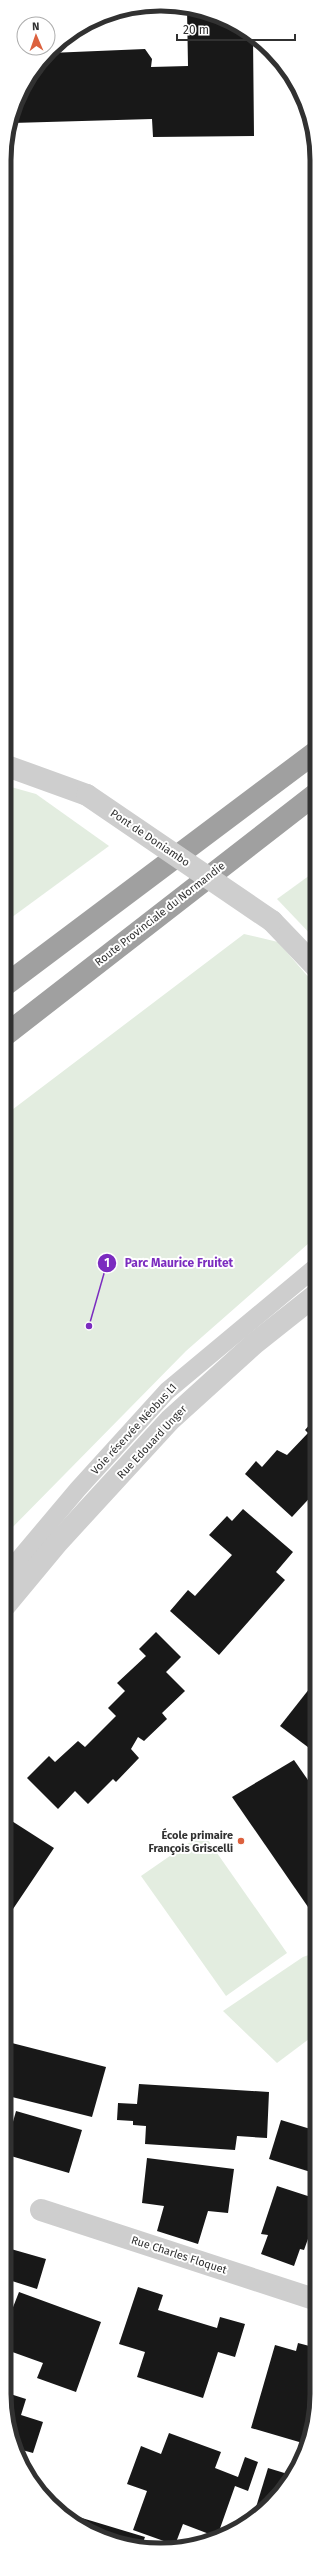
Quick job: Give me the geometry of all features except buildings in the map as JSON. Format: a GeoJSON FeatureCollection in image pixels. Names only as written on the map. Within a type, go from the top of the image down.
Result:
{"type":"FeatureCollection","features":[{"type":"Feature","properties":{"kind":"highway"},"geometry":{"type":"LineString","coordinates":[[11,981],[310,756]]}},
{"type":"Feature","properties":{"kind":"highway","name":"Route Provinciale du Normandie"},"geometry":{"type":"LineString","coordinates":[[11,1031],[310,797]]}},
{"type":"Feature","properties":{"kind":"street","name":"Pont de Doniambo"},"geometry":{"type":"LineString","coordinates":[[11,768],[87,795],[272,921],[310,961]]}},
{"type":"Feature","properties":{"kind":"street","name":"Rue Edouard Unger"},"geometry":{"type":"LineString","coordinates":[[11,1599],[58,1542],[170,1420],[255,1343],[310,1300]]}},
{"type":"Feature","properties":{"kind":"street","name":"Rue Charles Floquet"},"geometry":{"type":"LineString","coordinates":[[41,2210],[310,2298]]}},
{"type":"Feature","properties":{"kind":"lane","name":"Voie réservée Néobus L1"},"geometry":{"type":"LineString","coordinates":[[11,1569],[78,1489],[167,1391],[310,1272]]}},
{"type":"Feature","properties":{"kind":"shaded area"},"geometry":{"type":"Polygon","coordinates":[[[11,787],[36,794],[109,846],[11,918],[11,787]]]}},
{"type":"Feature","properties":{"kind":"shaded area"},"geometry":{"type":"Polygon","coordinates":[[[310,875],[310,934],[277,899],[310,875]]]}},
{"type":"Feature","properties":{"kind":"shaded area"},"geometry":{"type":"Polygon","coordinates":[[[244,934],[278,942],[310,979],[310,1242],[186,1351],[11,1529],[11,1111],[244,934]]]}},
{"type":"Feature","properties":{"kind":"shaded area"},"geometry":{"type":"Polygon","coordinates":[[[203,1833],[287,1953],[226,1996],[141,1876],[203,1833]]]}},
{"type":"Feature","properties":{"kind":"shaded area"},"geometry":{"type":"Polygon","coordinates":[[[310,1954],[310,2038],[277,2063],[223,2011],[303,1957],[310,1954]]]}},
{"type":"Feature","properties":{"kind":"place","name":"Parc Maurice Fruitet"},"geometry":{"type":"Point","coordinates":[89,1326]}},
{"type":"Feature","properties":{"kind":"place","name":"École primaire François Griscelli"},"geometry":{"type":"Point","coordinates":[241,1841]}}]}
